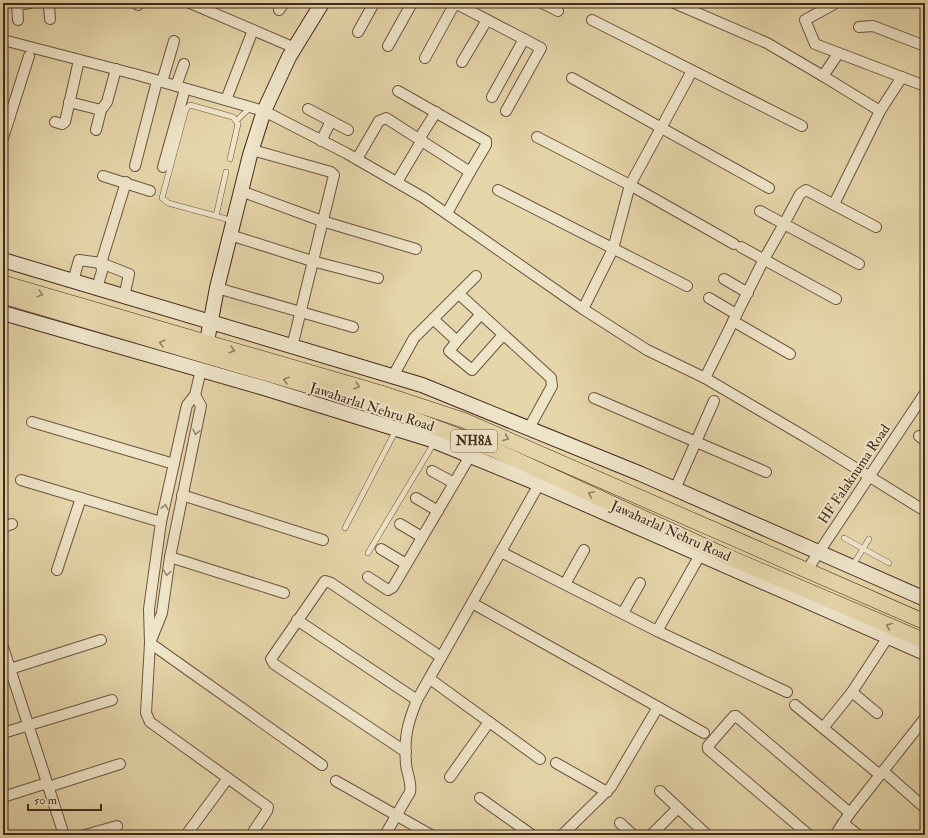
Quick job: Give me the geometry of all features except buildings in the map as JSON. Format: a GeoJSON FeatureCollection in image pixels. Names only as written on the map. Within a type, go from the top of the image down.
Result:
{"type":"FeatureCollection","features":[{"type":"Feature","properties":{"kind":"main road","name":"Jawaharlal Nehru Road"},"geometry":{"type":"LineString","coordinates":[[3,283],[204,356],[384,394],[464,420],[925,622]]}},
{"type":"Feature","properties":{"kind":"main road","name":"Jawaharlal Nehru Road"},"geometry":{"type":"LineString","coordinates":[[3,296],[384,408],[457,435],[542,478],[724,555],[923,644]]}},
{"type":"Feature","properties":{"kind":"street"},"geometry":{"type":"LineString","coordinates":[[18,20],[17,5],[30,3]]}},
{"type":"Feature","properties":{"kind":"street"},"geometry":{"type":"LineString","coordinates":[[47,3],[49,5],[50,19]]}},
{"type":"Feature","properties":{"kind":"street"},"geometry":{"type":"LineString","coordinates":[[190,3],[295,48]]}},
{"type":"Feature","properties":{"kind":"street"},"geometry":{"type":"LineString","coordinates":[[251,835],[267,811],[268,807],[150,722],[146,713],[150,643],[149,609],[162,522],[174,464],[187,405],[195,395],[217,288],[252,150],[257,109],[322,3]]}},
{"type":"Feature","properties":{"kind":"street"},"geometry":{"type":"LineString","coordinates":[[358,32],[374,3]]}},
{"type":"Feature","properties":{"kind":"street"},"geometry":{"type":"LineString","coordinates":[[388,46],[412,3]]}},
{"type":"Feature","properties":{"kind":"street"},"geometry":{"type":"LineString","coordinates":[[425,58],[455,3],[474,7],[487,20],[542,49],[506,111]]}},
{"type":"Feature","properties":{"kind":"street"},"geometry":{"type":"LineString","coordinates":[[542,3],[558,11]]}},
{"type":"Feature","properties":{"kind":"street"},"geometry":{"type":"LineString","coordinates":[[674,3],[767,43],[880,111]]}},
{"type":"Feature","properties":{"kind":"street"},"geometry":{"type":"LineString","coordinates":[[834,4],[806,18],[804,22],[813,42],[838,54],[925,86]]}},
{"type":"Feature","properties":{"kind":"street"},"geometry":{"type":"LineString","coordinates":[[462,62],[487,20]]}},
{"type":"Feature","properties":{"kind":"street"},"geometry":{"type":"LineString","coordinates":[[592,20],[802,126]]}},
{"type":"Feature","properties":{"kind":"street"},"geometry":{"type":"LineString","coordinates":[[859,27],[874,26],[925,46]]}},
{"type":"Feature","properties":{"kind":"street"},"geometry":{"type":"LineString","coordinates":[[226,100],[253,30]]}},
{"type":"Feature","properties":{"kind":"street"},"geometry":{"type":"LineString","coordinates":[[492,97],[524,39]]}},
{"type":"Feature","properties":{"kind":"street"},"geometry":{"type":"LineString","coordinates":[[3,40],[116,69],[257,109],[357,159],[447,213],[583,309],[647,350],[705,378],[807,438],[925,511]]}},
{"type":"Feature","properties":{"kind":"street"},"geometry":{"type":"LineString","coordinates":[[136,166],[160,81],[174,41]]}},
{"type":"Feature","properties":{"kind":"street"},"geometry":{"type":"LineString","coordinates":[[823,76],[838,54]]}},
{"type":"Feature","properties":{"kind":"street"},"geometry":{"type":"LineString","coordinates":[[3,138],[29,56]]}},
{"type":"Feature","properties":{"kind":"street"},"geometry":{"type":"LineString","coordinates":[[54,122],[64,123],[79,60]]}},
{"type":"Feature","properties":{"kind":"street"},"geometry":{"type":"LineString","coordinates":[[164,167],[181,88],[184,64]]}},
{"type":"Feature","properties":{"kind":"street"},"geometry":{"type":"LineString","coordinates":[[96,130],[101,110],[107,102],[116,69]]}},
{"type":"Feature","properties":{"kind":"street"},"geometry":{"type":"LineString","coordinates":[[583,309],[613,249],[630,185],[692,71]]}},
{"type":"Feature","properties":{"kind":"street"},"geometry":{"type":"LineString","coordinates":[[834,204],[880,111],[902,77]]}},
{"type":"Feature","properties":{"kind":"street"},"geometry":{"type":"LineString","coordinates":[[572,78],[769,188]]}},
{"type":"Feature","properties":{"kind":"street"},"geometry":{"type":"LineString","coordinates":[[398,91],[486,142],[486,145],[447,213]]}},
{"type":"Feature","properties":{"kind":"street"},"geometry":{"type":"LineString","coordinates":[[69,102],[101,110]]}},
{"type":"Feature","properties":{"kind":"street"},"geometry":{"type":"LineString","coordinates":[[308,109],[348,130]]}},
{"type":"Feature","properties":{"kind":"street"},"geometry":{"type":"LineString","coordinates":[[397,182],[436,112]]}},
{"type":"Feature","properties":{"kind":"street"},"geometry":{"type":"LineString","coordinates":[[357,159],[382,118],[393,121],[470,172]]}},
{"type":"Feature","properties":{"kind":"street"},"geometry":{"type":"LineString","coordinates":[[321,141],[331,121]]}},
{"type":"Feature","properties":{"kind":"street"},"geometry":{"type":"LineString","coordinates":[[537,137],[630,185],[763,261],[836,300]]}},
{"type":"Feature","properties":{"kind":"street"},"geometry":{"type":"LineString","coordinates":[[252,150],[333,173],[334,175],[292,347]]}},
{"type":"Feature","properties":{"kind":"street"},"geometry":{"type":"LineString","coordinates":[[103,176],[126,182],[150,191]]}},
{"type":"Feature","properties":{"kind":"street"},"geometry":{"type":"LineString","coordinates":[[97,288],[102,271],[101,263],[126,182]]}},
{"type":"Feature","properties":{"kind":"street"},"geometry":{"type":"LineString","coordinates":[[498,190],[687,286]]}},
{"type":"Feature","properties":{"kind":"street"},"geometry":{"type":"LineString","coordinates":[[241,191],[322,221],[416,249]]}},
{"type":"Feature","properties":{"kind":"street"},"geometry":{"type":"LineString","coordinates":[[705,378],[763,261],[802,191],[809,192],[834,204],[876,227]]}},
{"type":"Feature","properties":{"kind":"street"},"geometry":{"type":"LineString","coordinates":[[760,211],[859,264]]}},
{"type":"Feature","properties":{"kind":"street"},"geometry":{"type":"LineString","coordinates":[[230,235],[312,261],[378,278]]}},
{"type":"Feature","properties":{"kind":"street"},"geometry":{"type":"LineString","coordinates":[[3,260],[422,385],[675,489],[925,599]]}},
{"type":"Feature","properties":{"kind":"street"},"geometry":{"type":"LineString","coordinates":[[73,281],[79,260],[101,263],[129,274],[124,297]]}},
{"type":"Feature","properties":{"kind":"street"},"geometry":{"type":"LineString","coordinates":[[393,376],[412,342],[476,276]]}},
{"type":"Feature","properties":{"kind":"street"},"geometry":{"type":"LineString","coordinates":[[724,279],[748,292]]}},
{"type":"Feature","properties":{"kind":"street"},"geometry":{"type":"LineString","coordinates":[[217,288],[353,327]]}},
{"type":"Feature","properties":{"kind":"street"},"geometry":{"type":"LineString","coordinates":[[459,294],[551,378],[552,386],[529,428]]}},
{"type":"Feature","properties":{"kind":"street"},"geometry":{"type":"LineString","coordinates":[[709,298],[734,318],[790,354]]}},
{"type":"Feature","properties":{"kind":"street"},"geometry":{"type":"LineString","coordinates":[[3,313],[204,356],[397,430],[470,456],[542,478],[700,555],[888,638],[923,644]]}},
{"type":"Feature","properties":{"kind":"street"},"geometry":{"type":"LineString","coordinates":[[481,314],[449,351],[472,370],[504,335]]}},
{"type":"Feature","properties":{"kind":"street"},"geometry":{"type":"LineString","coordinates":[[433,319],[457,341]]}},
{"type":"Feature","properties":{"kind":"street","name":"HF Falaknuma Road"},"geometry":{"type":"LineString","coordinates":[[807,570],[925,393]]}},
{"type":"Feature","properties":{"kind":"street"},"geometry":{"type":"LineString","coordinates":[[150,643],[162,613],[170,557],[201,406],[195,395]]}},
{"type":"Feature","properties":{"kind":"street"},"geometry":{"type":"LineString","coordinates":[[594,398],[766,472]]}},
{"type":"Feature","properties":{"kind":"street"},"geometry":{"type":"LineString","coordinates":[[675,489],[714,401]]}},
{"type":"Feature","properties":{"kind":"street"},"geometry":{"type":"LineString","coordinates":[[32,422],[174,464]]}},
{"type":"Feature","properties":{"kind":"street"},"geometry":{"type":"LineString","coordinates":[[368,577],[386,589],[391,590],[470,456]]}},
{"type":"Feature","properties":{"kind":"street"},"geometry":{"type":"LineString","coordinates":[[432,471],[454,484]]}},
{"type":"Feature","properties":{"kind":"street"},"geometry":{"type":"LineString","coordinates":[[385,835],[410,790],[406,752],[406,732],[417,700],[542,478]]}},
{"type":"Feature","properties":{"kind":"street"},"geometry":{"type":"LineString","coordinates":[[21,480],[162,522]]}},
{"type":"Feature","properties":{"kind":"street"},"geometry":{"type":"LineString","coordinates":[[182,495],[323,540]]}},
{"type":"Feature","properties":{"kind":"street"},"geometry":{"type":"LineString","coordinates":[[57,570],[80,498]]}},
{"type":"Feature","properties":{"kind":"street"},"geometry":{"type":"LineString","coordinates":[[416,498],[438,511]]}},
{"type":"Feature","properties":{"kind":"street"},"geometry":{"type":"LineString","coordinates":[[400,524],[422,537]]}},
{"type":"Feature","properties":{"kind":"street"},"geometry":{"type":"LineString","coordinates":[[381,549],[406,564]]}},
{"type":"Feature","properties":{"kind":"street"},"geometry":{"type":"LineString","coordinates":[[565,584],[584,550]]}},
{"type":"Feature","properties":{"kind":"street"},"geometry":{"type":"LineString","coordinates":[[501,552],[657,631],[787,692]]}},
{"type":"Feature","properties":{"kind":"street"},"geometry":{"type":"LineString","coordinates":[[657,631],[700,555]]}},
{"type":"Feature","properties":{"kind":"street"},"geometry":{"type":"LineString","coordinates":[[170,557],[284,593]]}},
{"type":"Feature","properties":{"kind":"street"},"geometry":{"type":"LineString","coordinates":[[406,752],[272,662],[272,659],[323,583],[328,581],[441,657]]}},
{"type":"Feature","properties":{"kind":"street"},"geometry":{"type":"LineString","coordinates":[[623,613],[640,583]]}},
{"type":"Feature","properties":{"kind":"street"},"geometry":{"type":"LineString","coordinates":[[472,603],[704,733]]}},
{"type":"Feature","properties":{"kind":"street"},"geometry":{"type":"LineString","coordinates":[[297,620],[417,700]]}},
{"type":"Feature","properties":{"kind":"street"},"geometry":{"type":"LineString","coordinates":[[823,728],[852,692],[888,638]]}},
{"type":"Feature","properties":{"kind":"street"},"geometry":{"type":"LineString","coordinates":[[7,666],[101,640]]}},
{"type":"Feature","properties":{"kind":"street"},"geometry":{"type":"LineString","coordinates":[[150,643],[322,766]]}},
{"type":"Feature","properties":{"kind":"street"},"geometry":{"type":"LineString","coordinates":[[3,647],[7,666],[64,835]]}},
{"type":"Feature","properties":{"kind":"street"},"geometry":{"type":"LineString","coordinates":[[430,679],[540,759]]}},
{"type":"Feature","properties":{"kind":"street"},"geometry":{"type":"LineString","coordinates":[[852,692],[877,714]]}},
{"type":"Feature","properties":{"kind":"street"},"geometry":{"type":"LineString","coordinates":[[3,733],[112,700]]}},
{"type":"Feature","properties":{"kind":"street"},"geometry":{"type":"LineString","coordinates":[[795,705],[925,808]]}},
{"type":"Feature","properties":{"kind":"street"},"geometry":{"type":"LineString","coordinates":[[562,835],[607,792],[615,782],[658,706]]}},
{"type":"Feature","properties":{"kind":"street"},"geometry":{"type":"LineString","coordinates":[[809,835],[708,749],[708,746],[734,716],[736,716],[850,813]]}},
{"type":"Feature","properties":{"kind":"street"},"geometry":{"type":"LineString","coordinates":[[835,835],[850,813],[925,718]]}},
{"type":"Feature","properties":{"kind":"street"},"geometry":{"type":"LineString","coordinates":[[450,777],[489,722]]}},
{"type":"Feature","properties":{"kind":"street"},"geometry":{"type":"LineString","coordinates":[[556,763],[607,792]]}},
{"type":"Feature","properties":{"kind":"street"},"geometry":{"type":"LineString","coordinates":[[3,797],[120,764]]}},
{"type":"Feature","properties":{"kind":"street"},"geometry":{"type":"LineString","coordinates":[[186,835],[228,778]]}},
{"type":"Feature","properties":{"kind":"street"},"geometry":{"type":"LineString","coordinates":[[336,781],[431,835]]}},
{"type":"Feature","properties":{"kind":"street"},"geometry":{"type":"LineString","coordinates":[[660,791],[707,835]]}},
{"type":"Feature","properties":{"kind":"street"},"geometry":{"type":"LineString","coordinates":[[480,798],[532,835]]}},
{"type":"Feature","properties":{"kind":"street"},"geometry":{"type":"LineString","coordinates":[[651,835],[678,808]]}},
{"type":"Feature","properties":{"kind":"street"},"geometry":{"type":"LineString","coordinates":[[620,823],[633,835]]}},
{"type":"Feature","properties":{"kind":"street"},"geometry":{"type":"LineString","coordinates":[[843,823],[858,835]]}},
{"type":"Feature","properties":{"kind":"street"},"geometry":{"type":"LineString","coordinates":[[85,835],[117,826]]}},
{"type":"Feature","properties":{"kind":"lane"},"geometry":{"type":"LineString","coordinates":[[234,221],[168,203],[162,198],[188,107],[192,105],[233,117],[237,120]]}},
{"type":"Feature","properties":{"kind":"lane"},"geometry":{"type":"LineString","coordinates":[[237,120],[257,109]]}},
{"type":"Feature","properties":{"kind":"lane"},"geometry":{"type":"LineString","coordinates":[[230,159],[238,124],[237,120]]}},
{"type":"Feature","properties":{"kind":"lane"},"geometry":{"type":"LineString","coordinates":[[216,216],[226,172]]}},
{"type":"Feature","properties":{"kind":"lane"},"geometry":{"type":"LineString","coordinates":[[345,528],[397,430]]}},
{"type":"Feature","properties":{"kind":"lane"},"geometry":{"type":"LineString","coordinates":[[368,553],[434,442]]}},
{"type":"Feature","properties":{"kind":"lane"},"geometry":{"type":"LineString","coordinates":[[844,538],[888,563]]}},
{"type":"Feature","properties":{"kind":"lane"},"geometry":{"type":"LineString","coordinates":[[851,567],[869,539]]}}]}
